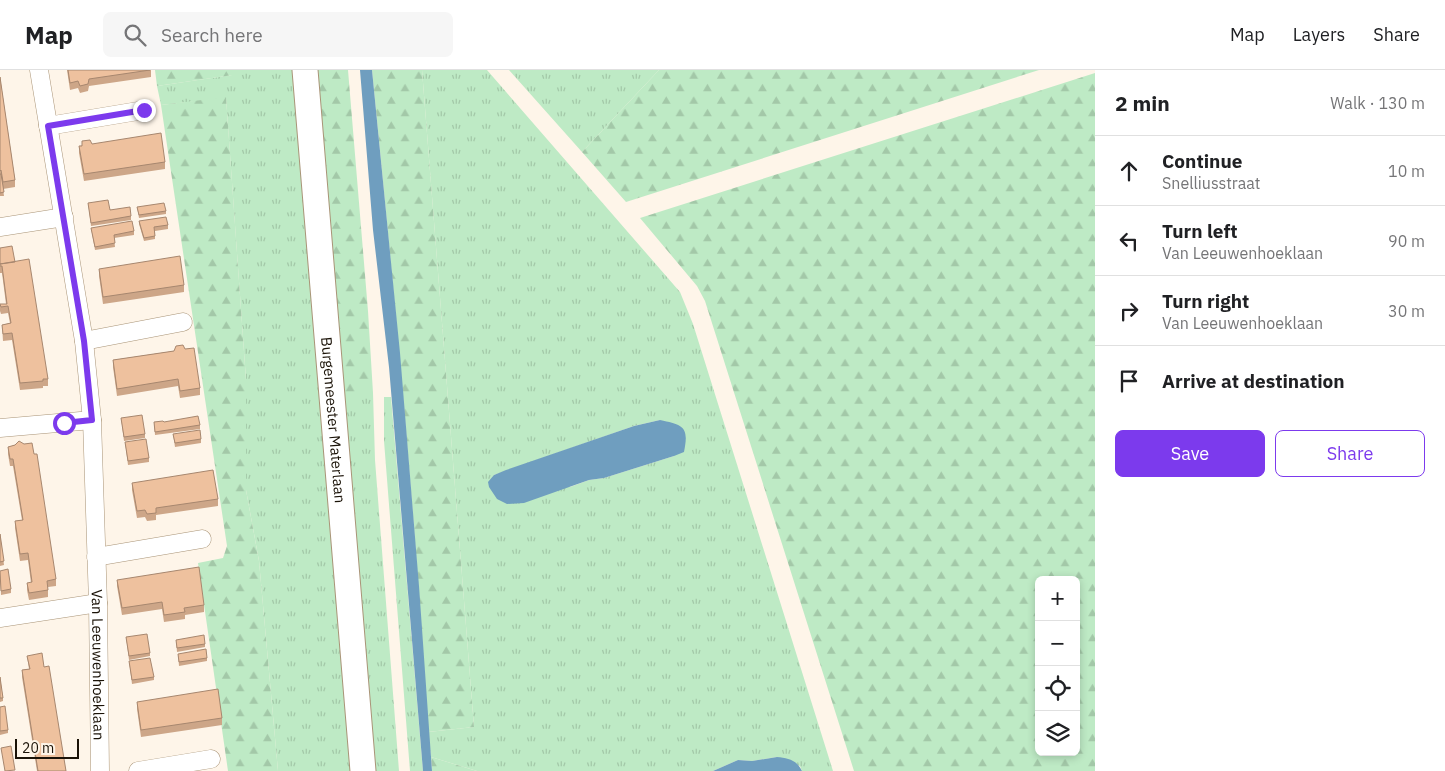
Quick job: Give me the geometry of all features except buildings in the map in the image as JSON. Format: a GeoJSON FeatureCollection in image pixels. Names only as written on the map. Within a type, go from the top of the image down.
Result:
{"type":"FeatureCollection","features":[{"type":"Feature","properties":{"kind":"main road","name":"Burgemeester Materlaan"},"geometry":{"type":"LineString","coordinates":[[305,70],[363,771]]}},
{"type":"Feature","properties":{"kind":"street","name":"Van Leeuwenhoeklaan"},"geometry":{"type":"LineString","coordinates":[[39,70],[84,341],[92,420],[98,603],[100,771]]}},
{"type":"Feature","properties":{"kind":"street"},"geometry":{"type":"LineString","coordinates":[[48,126],[144,110]]}},
{"type":"Feature","properties":{"kind":"street"},"geometry":{"type":"LineString","coordinates":[[0,227],[64,217]]}},
{"type":"Feature","properties":{"kind":"street"},"geometry":{"type":"LineString","coordinates":[[84,341],[183,322]]}},
{"type":"Feature","properties":{"kind":"street"},"geometry":{"type":"LineString","coordinates":[[0,428],[92,420]]}},
{"type":"Feature","properties":{"kind":"street"},"geometry":{"type":"LineString","coordinates":[[96,557],[202,539]]}},
{"type":"Feature","properties":{"kind":"street"},"geometry":{"type":"LineString","coordinates":[[0,618],[98,603]]}},
{"type":"Feature","properties":{"kind":"street"},"geometry":{"type":"LineString","coordinates":[[138,771],[211,759]]}},
{"type":"Feature","properties":{"kind":"green space"},"geometry":{"type":"Polygon","coordinates":[[[155,70],[232,70],[233,75],[157,86],[155,70]]]}},
{"type":"Feature","properties":{"kind":"green space"},"geometry":{"type":"Polygon","coordinates":[[[232,70],[293,70],[352,771],[278,771],[259,561],[246,490],[246,380],[226,98],[161,105],[157,86],[232,75],[232,70]]]}},
{"type":"Feature","properties":{"kind":"green space"},"geometry":{"type":"Polygon","coordinates":[[[318,70],[348,70],[373,393],[343,393],[318,70]]]}},
{"type":"Feature","properties":{"kind":"green space"},"geometry":{"type":"Polygon","coordinates":[[[372,70],[422,70],[474,727],[428,732],[417,566],[372,70]]]}},
{"type":"Feature","properties":{"kind":"green space"},"geometry":{"type":"Polygon","coordinates":[[[422,70],[487,70],[680,292],[693,324],[833,771],[802,771],[800,766],[777,757],[752,761],[738,760],[713,771],[477,771],[431,757],[428,732],[474,727],[422,70]],[[660,420],[634,426],[494,475],[570,487],[674,456],[660,420]]]}},
{"type":"Feature","properties":{"kind":"green space"},"geometry":{"type":"Polygon","coordinates":[[[509,70],[659,70],[582,152],[509,70]]]}},
{"type":"Feature","properties":{"kind":"green space"},"geometry":{"type":"Polygon","coordinates":[[[659,70],[1039,70],[626,202],[582,152],[659,70]]]}},
{"type":"Feature","properties":{"kind":"green space"},"geometry":{"type":"Polygon","coordinates":[[[1095,73],[1095,771],[854,771],[705,301],[697,286],[640,218],[1095,73]]]}},
{"type":"Feature","properties":{"kind":"green space"},"geometry":{"type":"Polygon","coordinates":[[[226,97],[246,380],[246,490],[259,561],[278,771],[228,771],[198,563],[223,558],[227,546],[161,105],[226,97]]]}},
{"type":"Feature","properties":{"kind":"green space"},"geometry":{"type":"Polygon","coordinates":[[[343,393],[373,393],[375,460],[399,771],[374,771],[343,393]]]}},
{"type":"Feature","properties":{"kind":"green space"},"geometry":{"type":"Polygon","coordinates":[[[384,397],[391,397],[423,771],[410,771],[384,441],[384,397]]]}},
{"type":"Feature","properties":{"kind":"green space"},"geometry":{"type":"Polygon","coordinates":[[[431,757],[477,771],[432,771],[431,757]]]}},
{"type":"Feature","properties":{"kind":"water"},"geometry":{"type":"Polygon","coordinates":[[[360,70],[372,70],[400,353],[432,771],[423,771],[389,367],[373,230],[360,70]]]}},
{"type":"Feature","properties":{"kind":"water"},"geometry":{"type":"Polygon","coordinates":[[[660,420],[683,428],[686,437],[684,452],[604,478],[589,480],[524,503],[507,504],[497,499],[489,487],[488,482],[494,475],[506,470],[634,426],[660,420]]]}},
{"type":"Feature","properties":{"kind":"water"},"geometry":{"type":"Polygon","coordinates":[[[777,757],[792,760],[798,764],[802,771],[713,771],[738,760],[752,761],[777,757]]]}},
{"type":"Feature","properties":{"kind":"route"},"geometry":{"type":"LineString","coordinates":[[64,423],[92,420],[84,341],[48,126],[144,110]]}}]}
